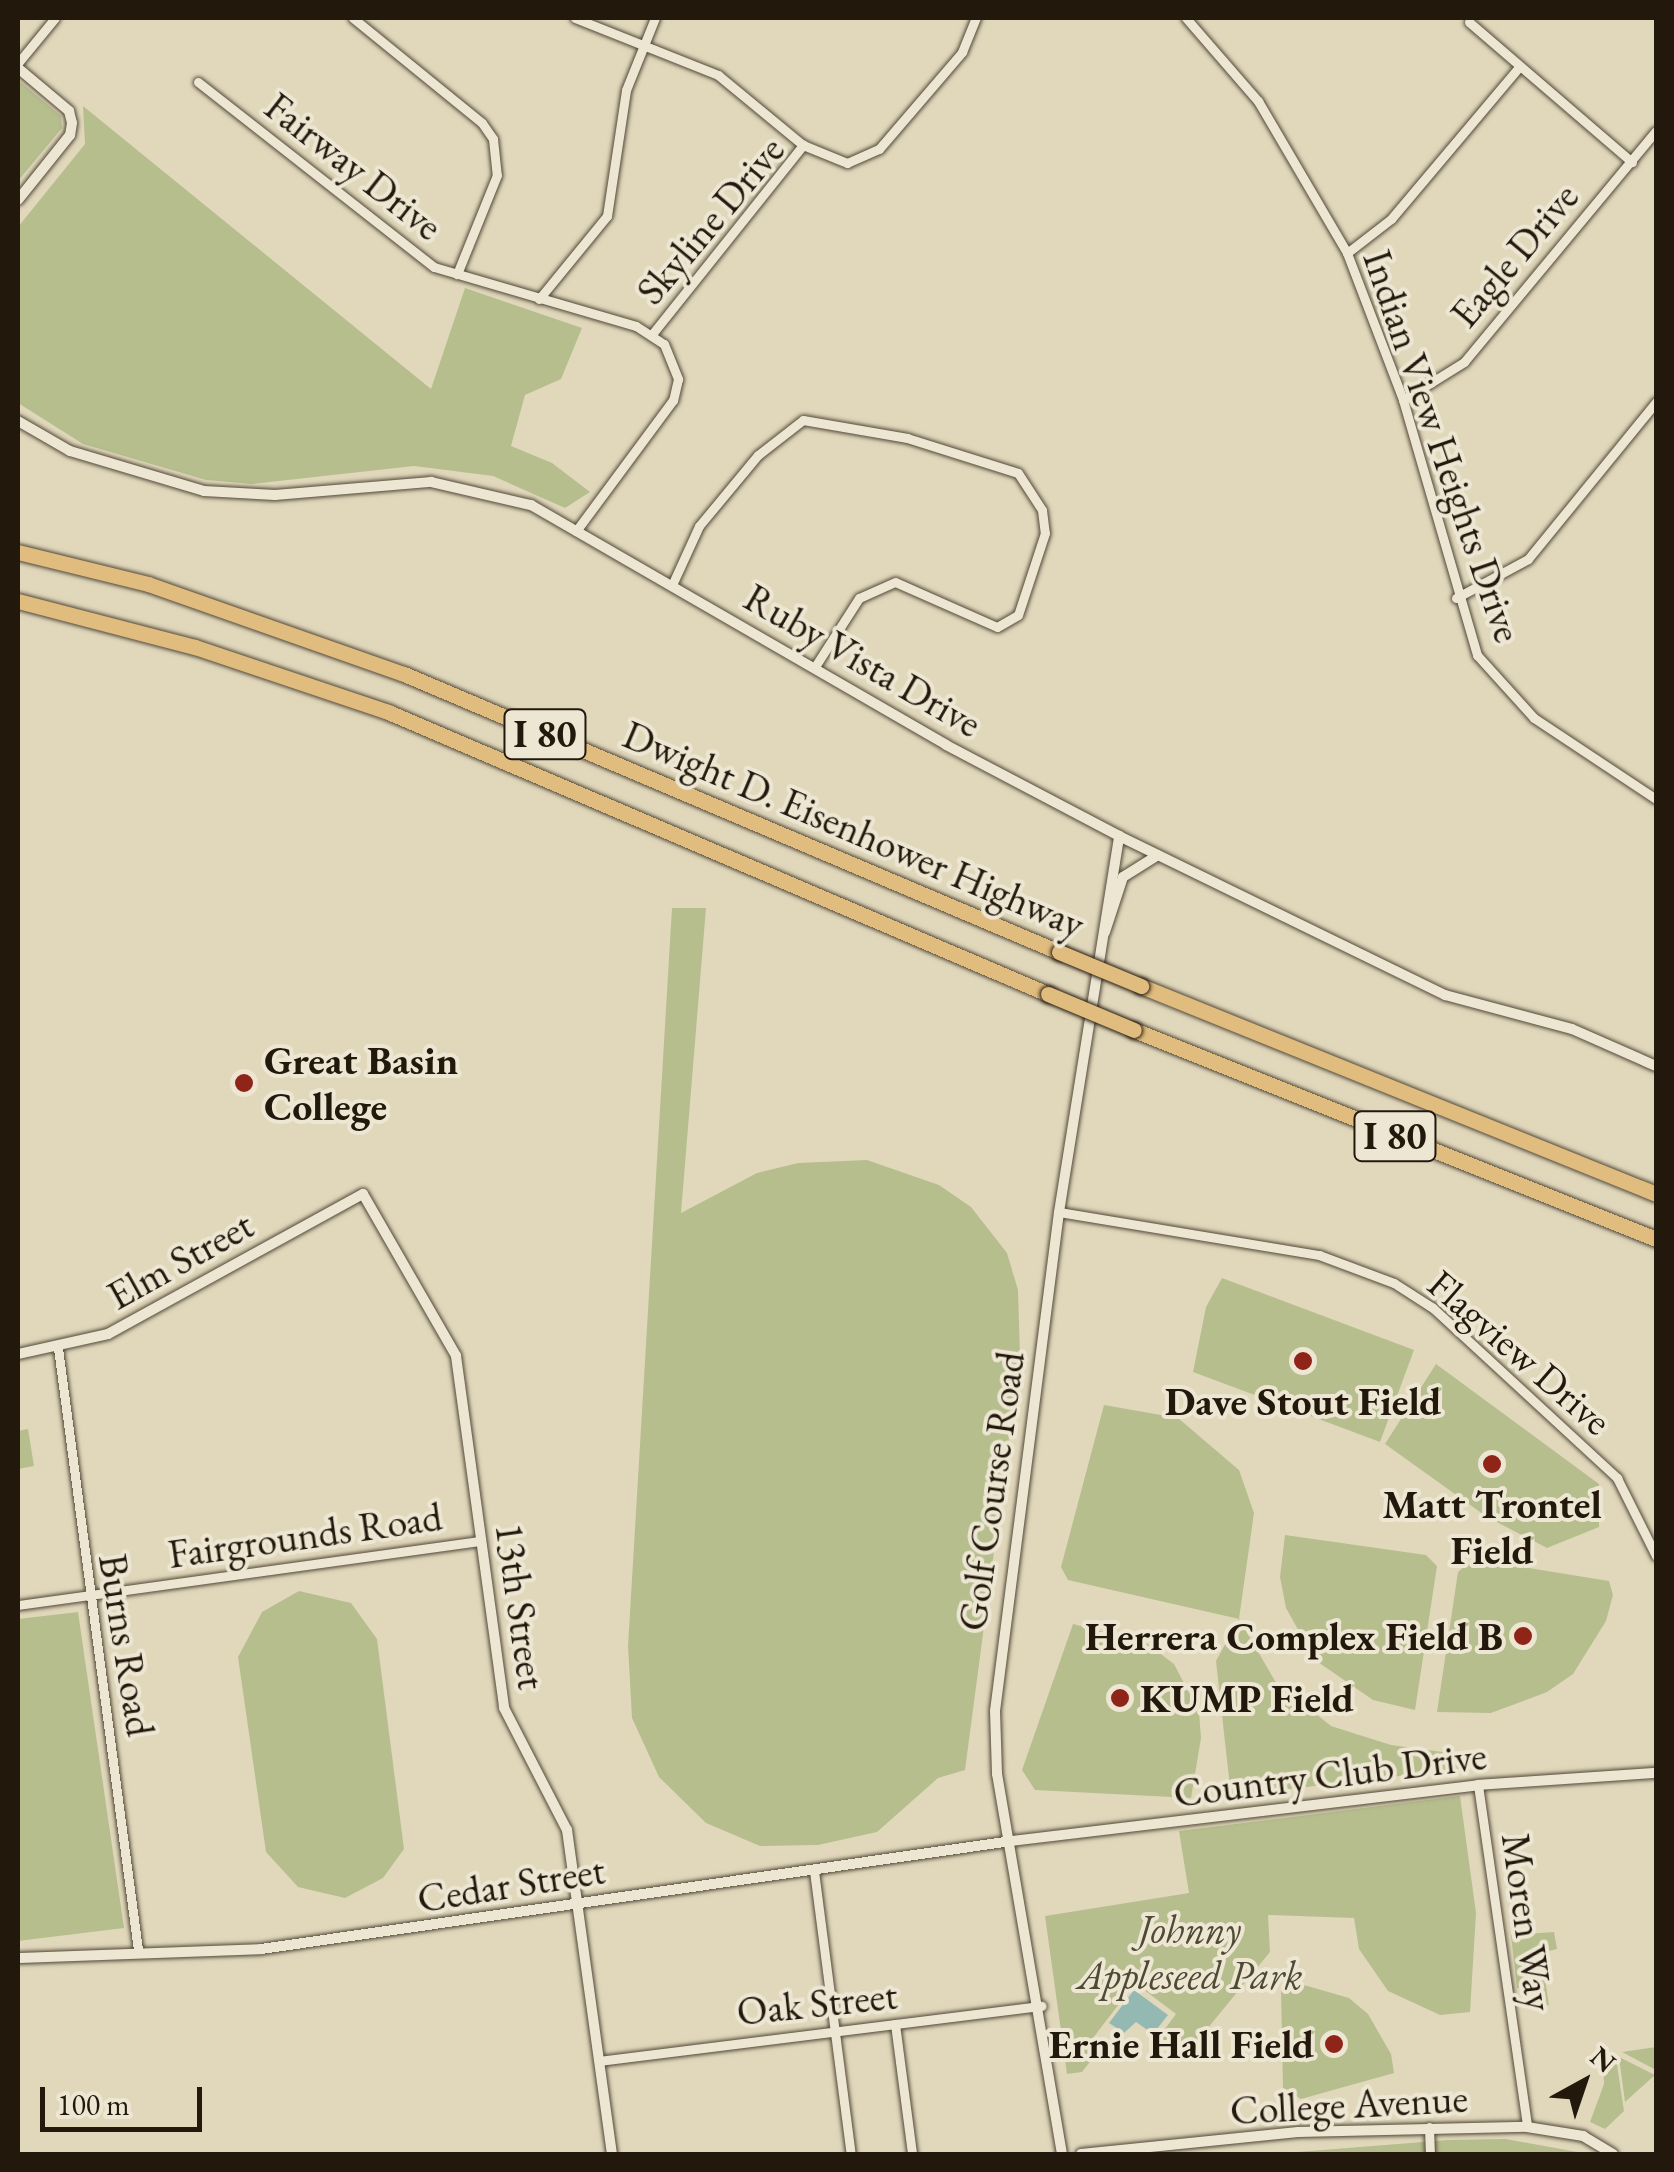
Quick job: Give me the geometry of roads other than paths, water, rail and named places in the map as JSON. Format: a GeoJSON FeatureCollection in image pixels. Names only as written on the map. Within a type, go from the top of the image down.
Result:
{"type":"FeatureCollection","features":[{"type":"Feature","properties":{"kind":"highway","name":"Dwight D. Eisenhower Highway"},"geometry":{"type":"LineString","coordinates":[[18,552],[148,584],[404,674],[1059,952],[1656,1194]]}},
{"type":"Feature","properties":{"kind":"highway","name":"Dwight D. Eisenhower Highway"},"geometry":{"type":"LineString","coordinates":[[18,601],[177,642],[388,712],[1134,1030],[1656,1239]]}},
{"type":"Feature","properties":{"kind":"street"},"geometry":{"type":"LineString","coordinates":[[18,200],[70,136],[69,111],[18,65],[55,18]]}},
{"type":"Feature","properties":{"kind":"street"},"geometry":{"type":"LineString","coordinates":[[353,18],[482,123],[493,139],[497,175],[457,274]]}},
{"type":"Feature","properties":{"kind":"street"},"geometry":{"type":"LineString","coordinates":[[576,18],[718,75],[803,145]]}},
{"type":"Feature","properties":{"kind":"street"},"geometry":{"type":"LineString","coordinates":[[539,299],[607,216],[626,90],[654,18]]}},
{"type":"Feature","properties":{"kind":"street","name":"Skyline Drive"},"geometry":{"type":"LineString","coordinates":[[576,531],[674,400],[675,369],[653,334],[803,145],[846,162],[879,149],[962,52],[976,18]]}},
{"type":"Feature","properties":{"kind":"street","name":"Indian View Heights Drive"},"geometry":{"type":"LineString","coordinates":[[1186,18],[1258,101],[1347,253],[1403,400],[1456,598],[1477,655],[1511,698],[1656,799]]}},
{"type":"Feature","properties":{"kind":"street"},"geometry":{"type":"LineString","coordinates":[[1469,22],[1632,162]]}},
{"type":"Feature","properties":{"kind":"street"},"geometry":{"type":"LineString","coordinates":[[1347,253],[1391,219],[1518,68]]}},
{"type":"Feature","properties":{"kind":"street","name":"Fairway Drive"},"geometry":{"type":"LineString","coordinates":[[198,82],[410,252],[457,274],[653,334]]}},
{"type":"Feature","properties":{"kind":"street","name":"Eagle Drive"},"geometry":{"type":"LineString","coordinates":[[1403,400],[1464,362],[1656,131]]}},
{"type":"Feature","properties":{"kind":"street"},"geometry":{"type":"LineString","coordinates":[[1456,598],[1528,559],[1656,404]]}},
{"type":"Feature","properties":{"kind":"street","name":"Ruby Vista Drive"},"geometry":{"type":"LineString","coordinates":[[18,420],[70,452],[204,491],[275,495],[406,482],[460,485],[531,505],[816,664],[946,745],[1158,855],[1445,995],[1572,1029],[1656,1066]]}},
{"type":"Feature","properties":{"kind":"street"},"geometry":{"type":"LineString","coordinates":[[672,585],[699,526],[758,455],[803,420],[907,438],[1018,473],[1042,510],[1045,533],[1029,597],[1018,615],[996,626],[895,582],[859,598],[816,664]]}},
{"type":"Feature","properties":{"kind":"street","name":"Golf Course Road"},"geometry":{"type":"LineString","coordinates":[[1062,2154],[1042,2006],[997,1774],[996,1680],[1059,1212],[1098,952],[1120,836]]}},
{"type":"Feature","properties":{"kind":"street"},"geometry":{"type":"LineString","coordinates":[[1098,952],[1120,882],[1158,855]]}},
{"type":"Feature","properties":{"kind":"street","name":"Elm Street"},"geometry":{"type":"LineString","coordinates":[[18,1354],[108,1334],[363,1194]]}},
{"type":"Feature","properties":{"kind":"street","name":"13th Street"},"geometry":{"type":"LineString","coordinates":[[363,1194],[456,1356],[504,1708],[555,1798],[567,1830],[612,2154]]}},
{"type":"Feature","properties":{"kind":"street","name":"Flagview Drive"},"geometry":{"type":"LineString","coordinates":[[1059,1212],[1319,1255],[1394,1284],[1433,1308],[1618,1478],[1656,1556]]}},
{"type":"Feature","properties":{"kind":"street","name":"Burns Road"},"geometry":{"type":"LineString","coordinates":[[58,1348],[138,1950]]}},
{"type":"Feature","properties":{"kind":"street","name":"Fairgrounds Road"},"geometry":{"type":"LineString","coordinates":[[18,1605],[481,1541]]}},
{"type":"Feature","properties":{"kind":"street","name":"Country Club Drive"},"geometry":{"type":"LineString","coordinates":[[1011,1841],[1478,1785],[1656,1773]]}},
{"type":"Feature","properties":{"kind":"street","name":"Moren Way"},"geometry":{"type":"LineString","coordinates":[[1478,1785],[1527,2126]]}},
{"type":"Feature","properties":{"kind":"street","name":"Cedar Street"},"geometry":{"type":"LineString","coordinates":[[18,1958],[138,1950],[261,1949],[1011,1841]]}},
{"type":"Feature","properties":{"kind":"street"},"geometry":{"type":"LineString","coordinates":[[814,1872],[851,2154]]}},
{"type":"Feature","properties":{"kind":"street","name":"Oak Street"},"geometry":{"type":"LineString","coordinates":[[599,2061],[833,2028],[1042,2006]]}},
{"type":"Feature","properties":{"kind":"street"},"geometry":{"type":"LineString","coordinates":[[895,2024],[912,2154]]}},
{"type":"Feature","properties":{"kind":"street","name":"College Avenue"},"geometry":{"type":"LineString","coordinates":[[1081,2154],[1429,2127],[1527,2126],[1583,2136],[1613,2154]]}},
{"type":"Feature","properties":{"kind":"street"},"geometry":{"type":"LineString","coordinates":[[1429,2127],[1430,2154]]}},
{"type":"Feature","properties":{"kind":"water"},"geometry":{"type":"Polygon","coordinates":[[[1134,1990],[1168,2015],[1153,2034],[1136,2022],[1124,2033],[1109,2023],[1134,1990]]]}},
{"type":"Feature","properties":{"kind":"place","name":"Great Basin College"},"geometry":{"type":"Point","coordinates":[244,1083]}},
{"type":"Feature","properties":{"kind":"place","name":"Dave Stout Field"},"geometry":{"type":"Point","coordinates":[1303,1361]}},
{"type":"Feature","properties":{"kind":"place","name":"Matt Trontel Field"},"geometry":{"type":"Point","coordinates":[1492,1464]}},
{"type":"Feature","properties":{"kind":"place","name":"Herrera Complex Field B"},"geometry":{"type":"Point","coordinates":[1523,1636]}},
{"type":"Feature","properties":{"kind":"place","name":"KUMP Field"},"geometry":{"type":"Point","coordinates":[1120,1698]}},
{"type":"Feature","properties":{"kind":"place","name":"Ernie Hall Field"},"geometry":{"type":"Point","coordinates":[1334,2044]}},
{"type":"Feature","properties":{"kind":"park label","name":"Johnny Appleseed Park"},"geometry":{"type":"Point","coordinates":[1190,1952]}}]}
